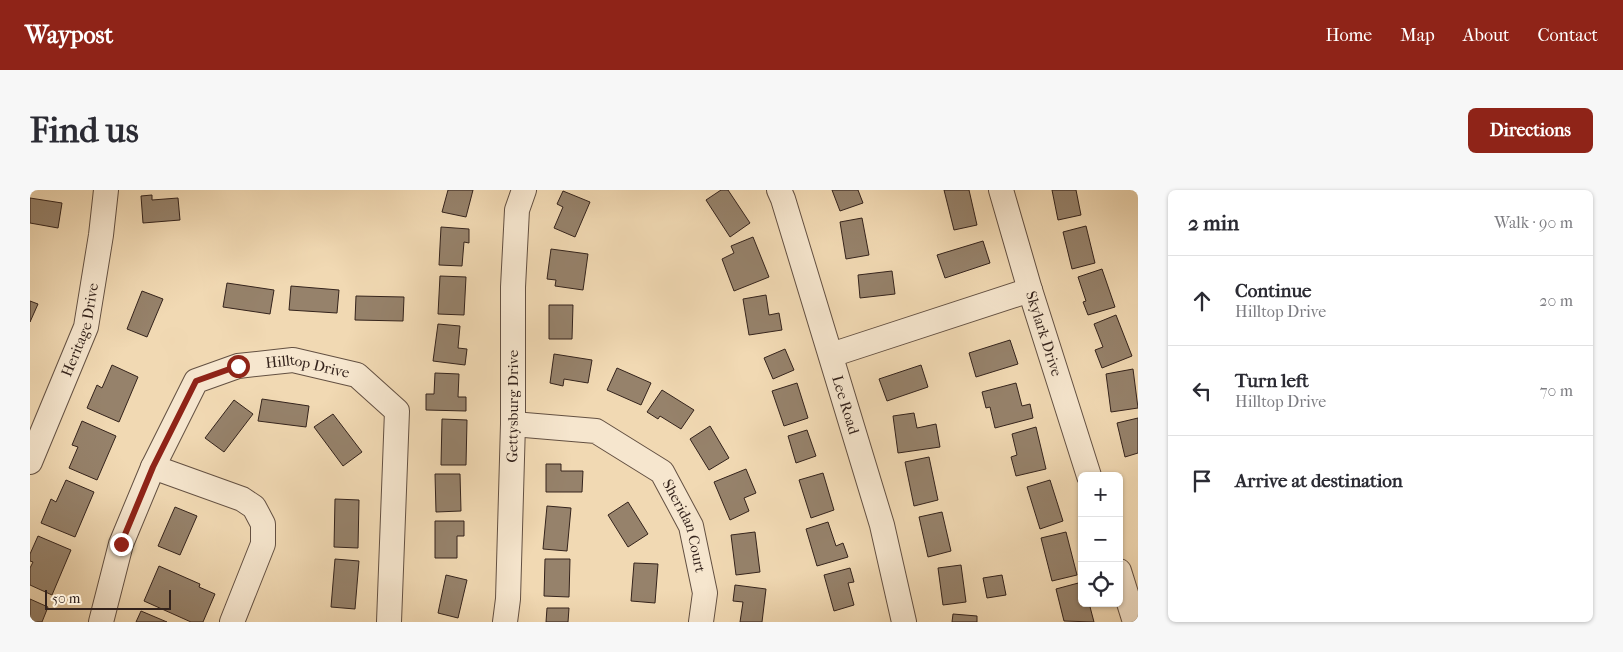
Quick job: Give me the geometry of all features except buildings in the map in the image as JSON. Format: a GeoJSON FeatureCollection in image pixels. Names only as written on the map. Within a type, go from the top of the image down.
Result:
{"type":"FeatureCollection","features":[{"type":"Feature","properties":{"kind":"street","name":"Heritage Drive"},"geometry":{"type":"LineString","coordinates":[[30,462],[86,327],[101,235],[106,190]]}},
{"type":"Feature","properties":{"kind":"street","name":"Gettysburg Drive"},"geometry":{"type":"LineString","coordinates":[[505,622],[508,599],[513,424],[513,287],[517,210],[524,190]]}},
{"type":"Feature","properties":{"kind":"street","name":"Lee Road"},"geometry":{"type":"LineString","coordinates":[[779,190],[784,199],[882,525],[904,622]]}},
{"type":"Feature","properties":{"kind":"street","name":"Skylark Drive"},"geometry":{"type":"LineString","coordinates":[[1001,190],[1030,290],[1088,472]]}},
{"type":"Feature","properties":{"kind":"street"},"geometry":{"type":"LineString","coordinates":[[831,355],[1030,290]]}},
{"type":"Feature","properties":{"kind":"street","name":"Hilltop Drive"},"geometry":{"type":"LineString","coordinates":[[101,622],[121,544],[153,467],[196,381],[238,366],[293,360],[357,375],[397,411],[390,622]]}},
{"type":"Feature","properties":{"kind":"street","name":"Sheridan Court"},"geometry":{"type":"LineString","coordinates":[[513,424],[596,431],[662,472],[691,526],[705,593],[701,622]]}},
{"type":"Feature","properties":{"kind":"street"},"geometry":{"type":"LineString","coordinates":[[153,467],[242,499],[254,507],[263,524],[263,544],[232,622]]}},
{"type":"Feature","properties":{"kind":"street"},"geometry":{"type":"LineString","coordinates":[[1123,583],[1136,622]]}},
{"type":"Feature","properties":{"kind":"route"},"geometry":{"type":"LineString","coordinates":[[121,544],[153,467],[196,381],[238,366]]}}]}
